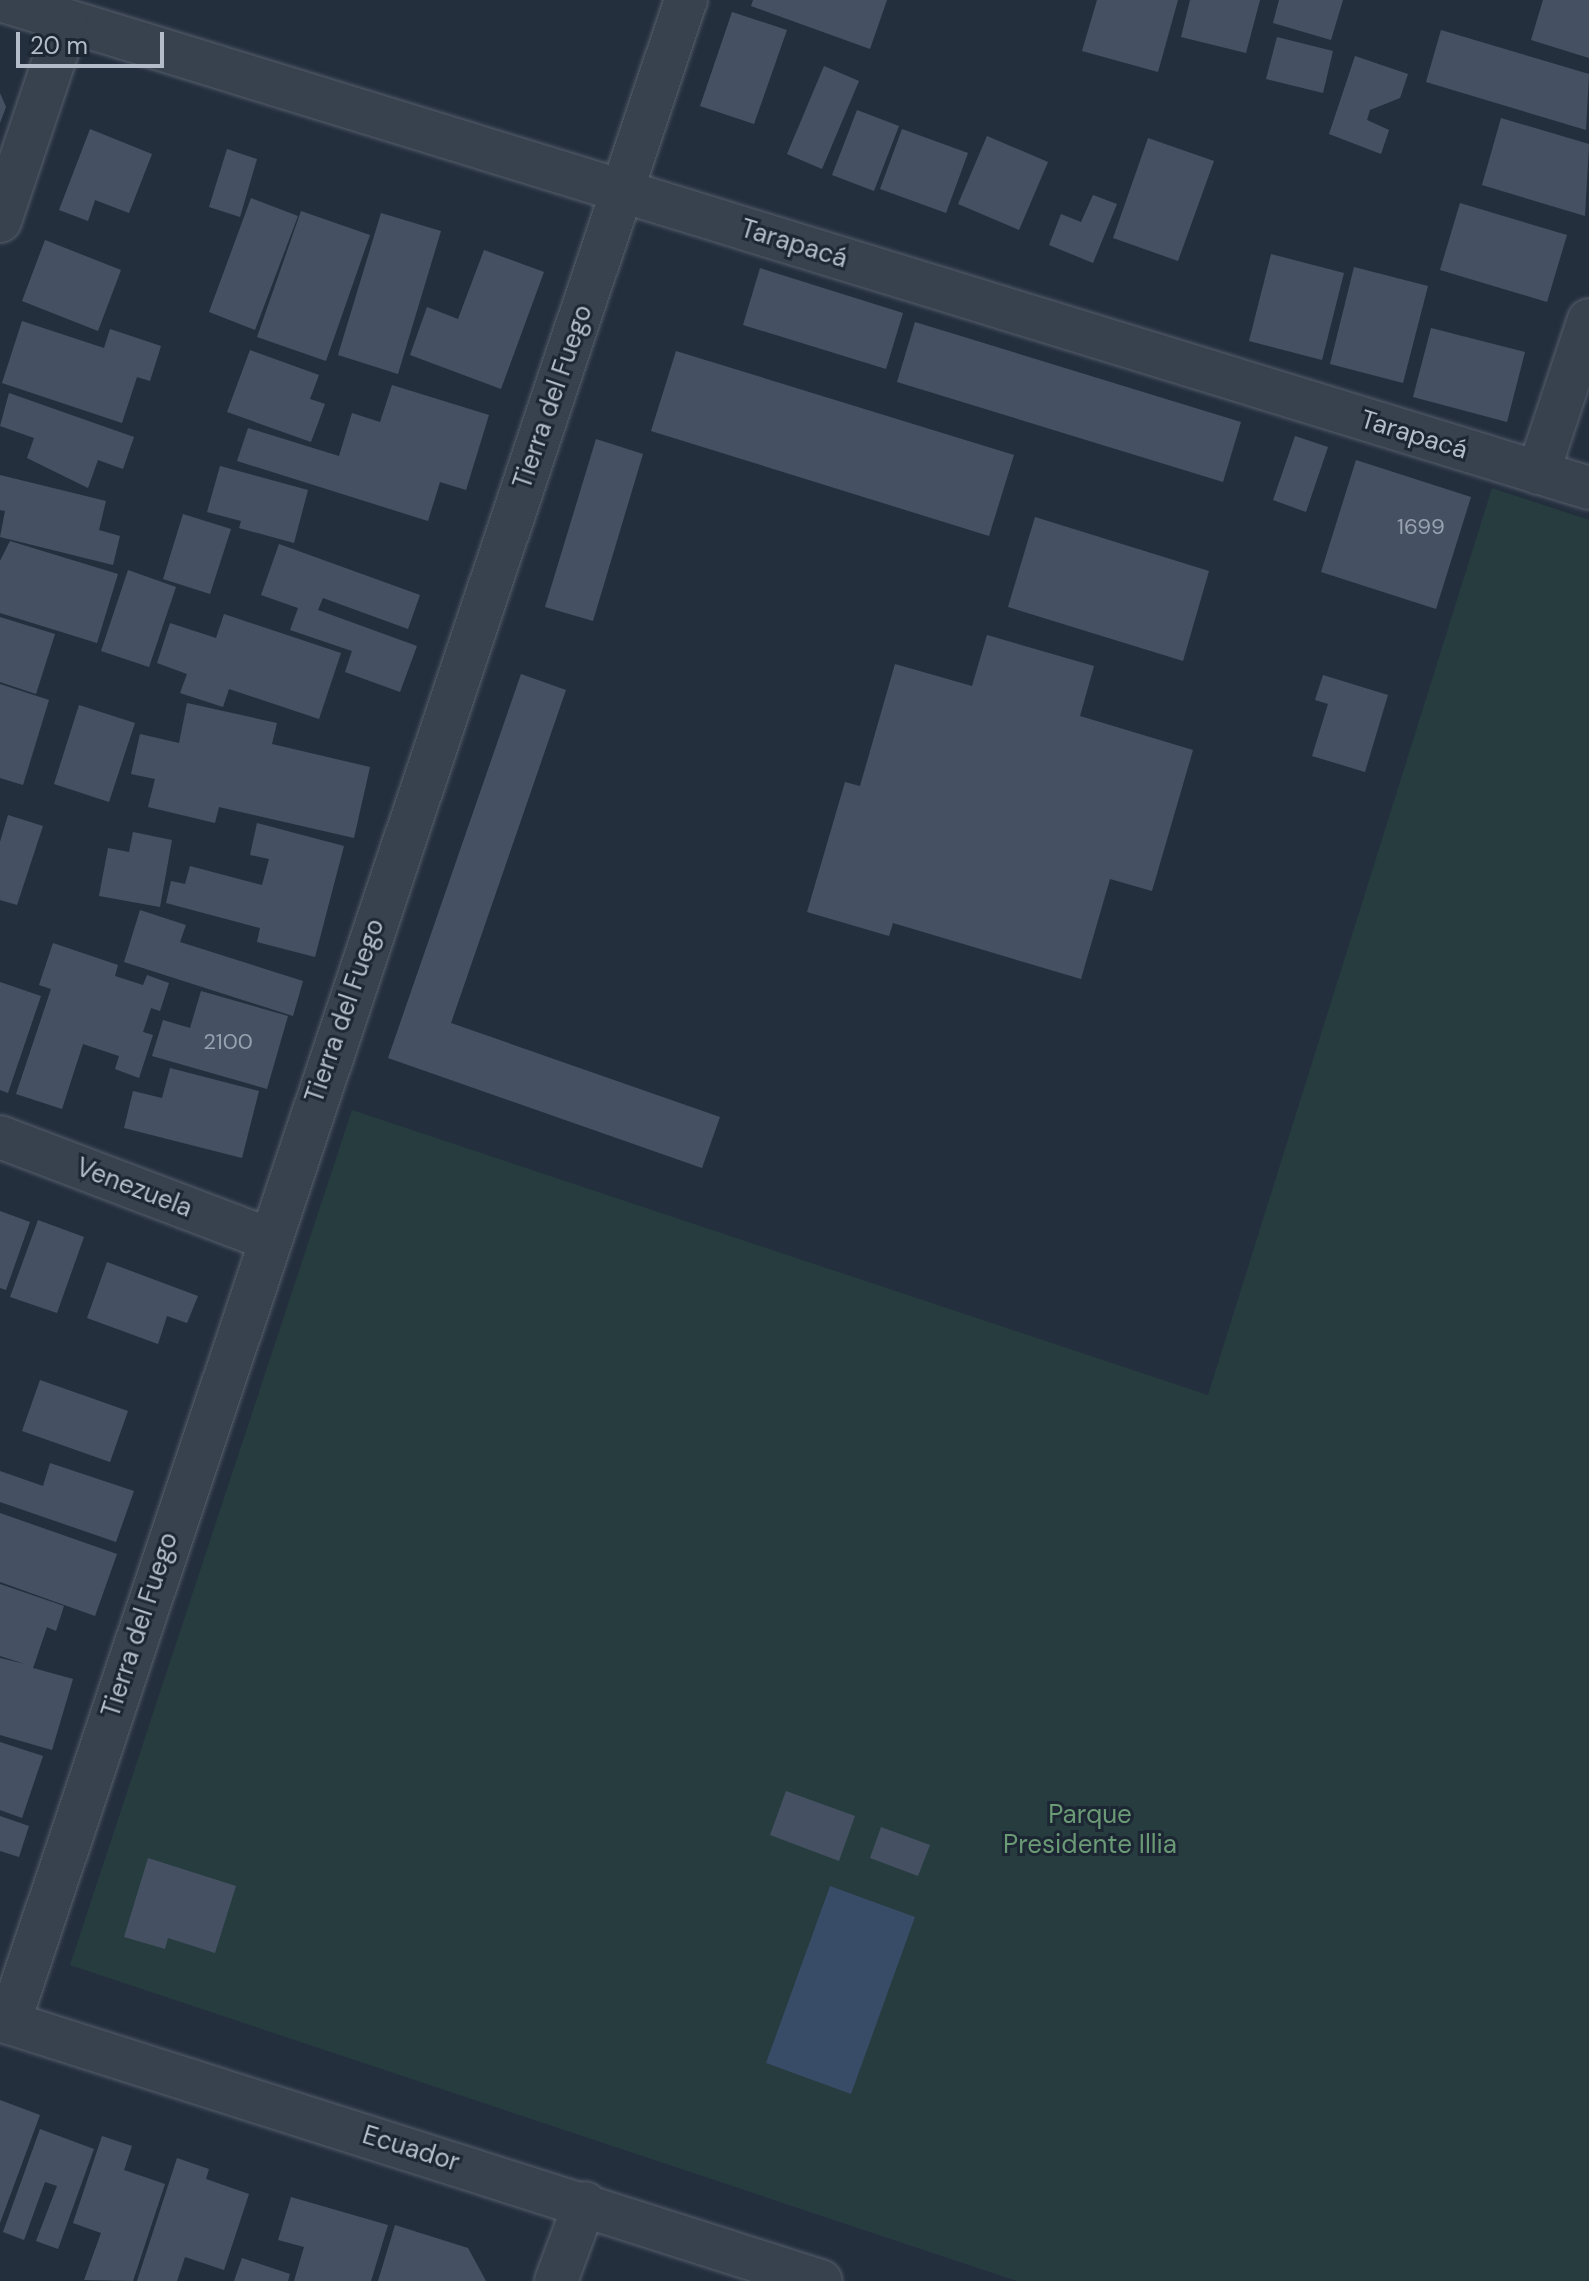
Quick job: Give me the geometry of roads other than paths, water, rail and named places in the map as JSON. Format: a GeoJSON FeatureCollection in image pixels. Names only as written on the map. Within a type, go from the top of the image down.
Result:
{"type":"FeatureCollection","features":[{"type":"Feature","properties":{"kind":"street","name":"Tarapacá"},"geometry":{"type":"LineString","coordinates":[[0,0],[1589,488]]}},
{"type":"Feature","properties":{"kind":"street","name":"Tierra del Fuego"},"geometry":{"type":"LineString","coordinates":[[5,2022],[686,0]]}},
{"type":"Feature","properties":{"kind":"street"},"geometry":{"type":"LineString","coordinates":[[0,221],[67,22]]}},
{"type":"Feature","properties":{"kind":"street"},"geometry":{"type":"LineString","coordinates":[[1538,473],[1589,320]]}},
{"type":"Feature","properties":{"kind":"street","name":"Venezuela"},"geometry":{"type":"LineString","coordinates":[[0,1137],[268,1239]]}},
{"type":"Feature","properties":{"kind":"street","name":"Ecuador"},"geometry":{"type":"LineString","coordinates":[[5,2022],[585,2203],[821,2281]]}},
{"type":"Feature","properties":{"kind":"street"},"geometry":{"type":"LineString","coordinates":[[556,2281],[585,2203]]}},
{"type":"Feature","properties":{"kind":"water"},"geometry":{"type":"Polygon","coordinates":[[[830,1886],[915,1917],[851,2094],[766,2063],[830,1886]]]}},
{"type":"Feature","properties":{"kind":"park label","name":"Parque Presidente Illia"},"geometry":{"type":"Point","coordinates":[1090,1830]}}]}
